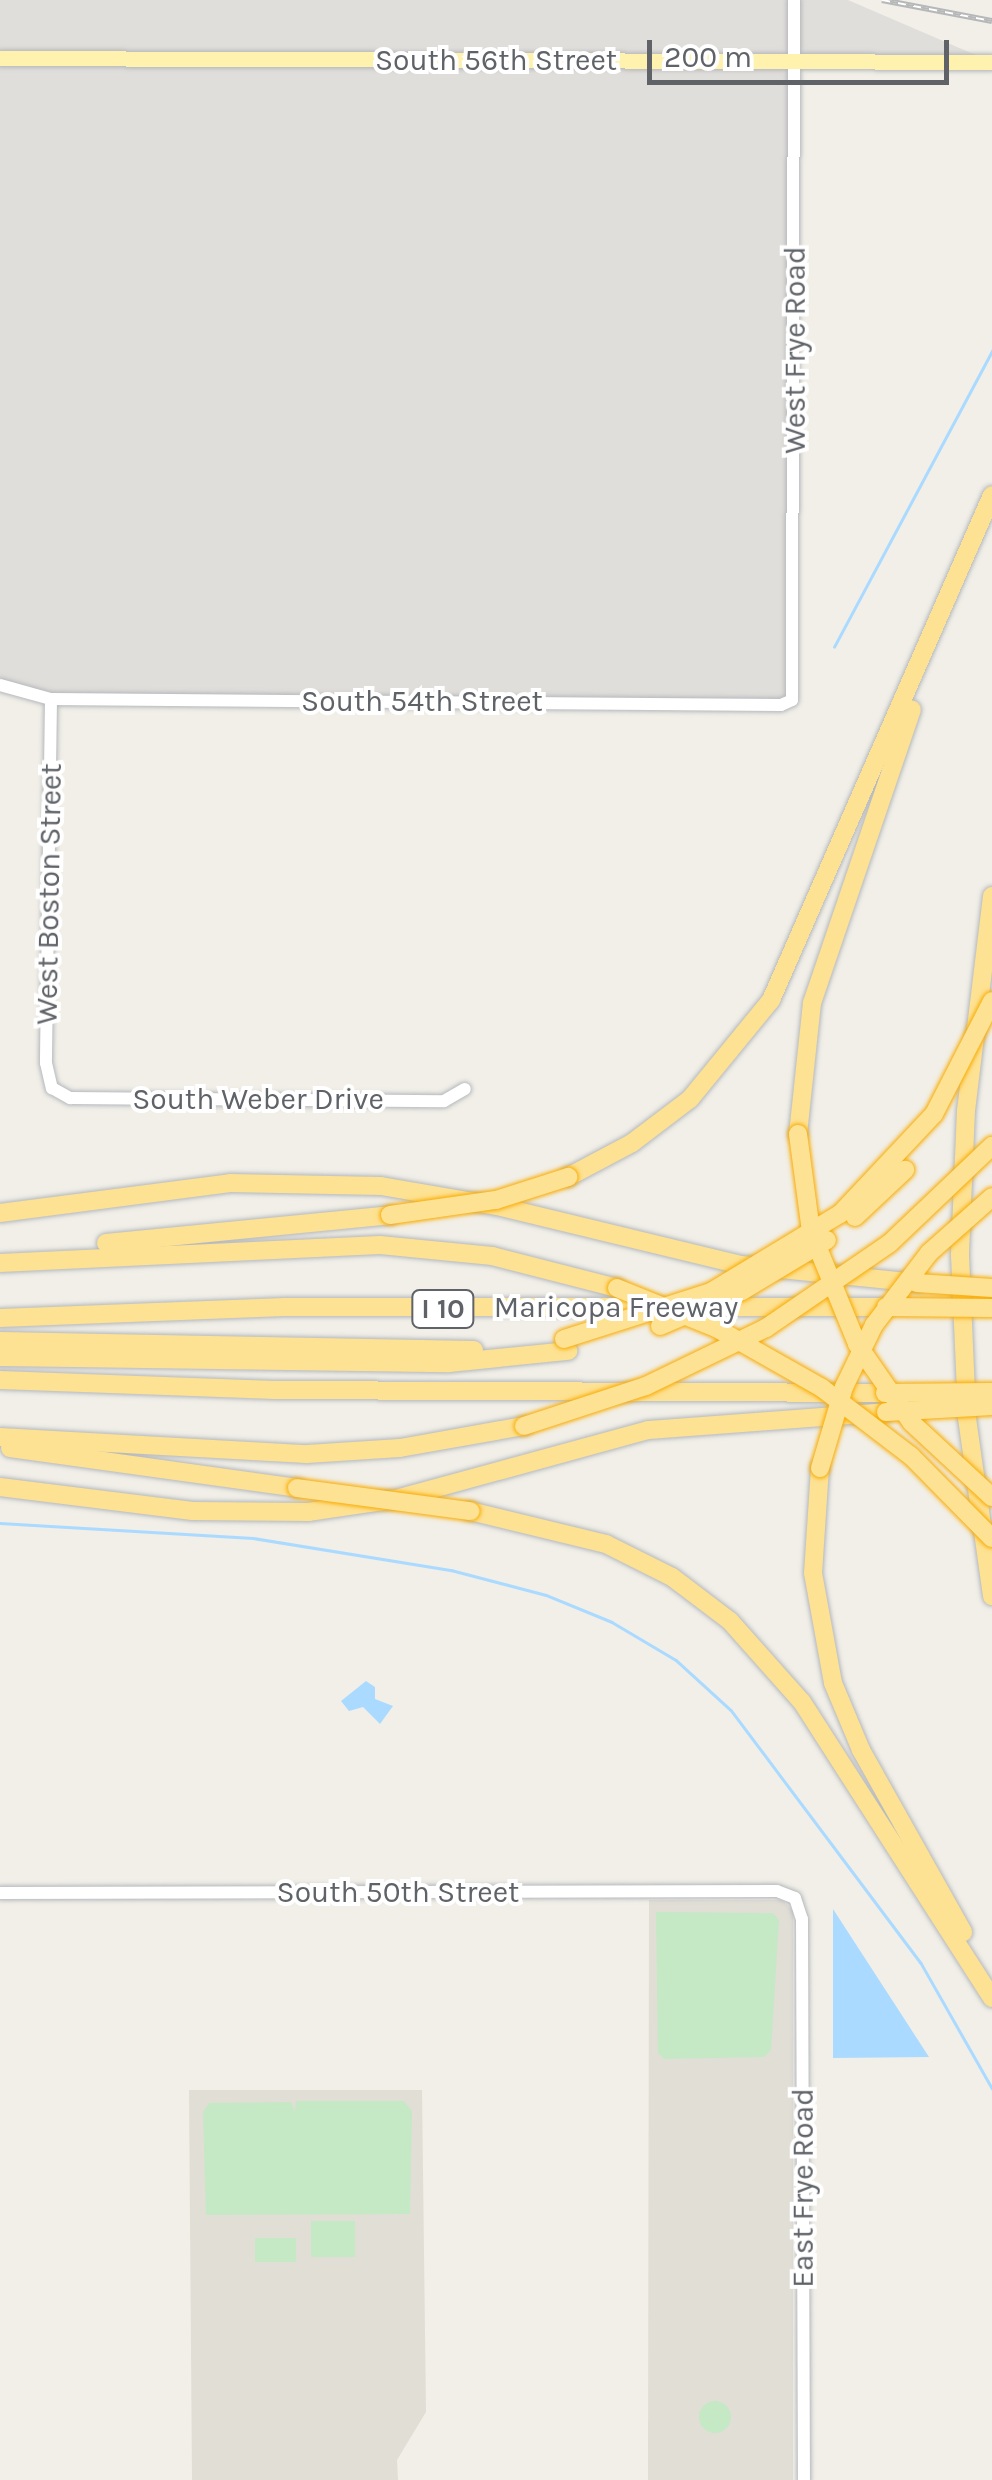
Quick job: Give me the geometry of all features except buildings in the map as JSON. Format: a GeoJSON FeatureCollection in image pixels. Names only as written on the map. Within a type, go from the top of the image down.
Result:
{"type":"FeatureCollection","features":[{"type":"Feature","properties":{"kind":"highway"},"geometry":{"type":"LineString","coordinates":[[0,1254],[478,1204],[568,1176],[676,1111],[762,1015],[797,951],[992,495]]}},
{"type":"Feature","properties":{"kind":"highway"},"geometry":{"type":"LineString","coordinates":[[941,614],[812,1003],[798,1134],[812,1231],[848,1327],[912,1424],[992,1497]]}},
{"type":"Feature","properties":{"kind":"highway"},"geometry":{"type":"LineString","coordinates":[[992,896],[966,1110],[961,1335],[992,1596]]}},
{"type":"Feature","properties":{"kind":"highway"},"geometry":{"type":"LineString","coordinates":[[0,1341],[451,1351],[564,1339],[701,1297],[773,1260],[840,1214],[934,1114],[992,1001]]}},
{"type":"Feature","properties":{"kind":"highway"},"geometry":{"type":"LineString","coordinates":[[0,1356],[207,1362],[510,1360],[608,1342],[704,1310],[806,1255],[875,1200],[940,1126],[992,1034]]}},
{"type":"Feature","properties":{"kind":"highway"},"geometry":{"type":"LineString","coordinates":[[0,1437],[308,1454],[400,1448],[524,1426],[646,1386],[766,1328],[890,1243],[992,1146]]}},
{"type":"Feature","properties":{"kind":"highway"},"geometry":{"type":"LineString","coordinates":[[0,1213],[230,1184],[370,1185],[496,1206],[741,1265],[992,1288]]}},
{"type":"Feature","properties":{"kind":"highway"},"geometry":{"type":"LineString","coordinates":[[992,1196],[929,1253],[874,1326],[844,1386],[820,1468],[813,1572],[839,1702],[878,1782],[992,1980]]}},
{"type":"Feature","properties":{"kind":"highway"},"geometry":{"type":"LineString","coordinates":[[0,1262],[380,1245],[492,1256],[617,1288],[716,1328],[822,1388],[896,1443],[992,1538]]}},
{"type":"Feature","properties":{"kind":"highway","name":"Maricopa Freeway"},"geometry":{"type":"LineString","coordinates":[[0,1318],[285,1307],[992,1308]]}},
{"type":"Feature","properties":{"kind":"highway"},"geometry":{"type":"LineString","coordinates":[[0,1380],[256,1390],[992,1406]]}},
{"type":"Feature","properties":{"kind":"highway"},"geometry":{"type":"LineString","coordinates":[[0,1487],[204,1512],[308,1512],[396,1498],[648,1430],[992,1392]]}},
{"type":"Feature","properties":{"kind":"highway"},"geometry":{"type":"LineString","coordinates":[[0,1446],[470,1511],[606,1544],[672,1578],[730,1620],[802,1702],[992,1998]]}},
{"type":"Feature","properties":{"kind":"main road","name":"South 56th Street"},"geometry":{"type":"LineString","coordinates":[[0,58],[992,62]]}},
{"type":"Feature","properties":{"kind":"street","name":"West Frye Road"},"geometry":{"type":"LineString","coordinates":[[792,700],[794,0]]}},
{"type":"Feature","properties":{"kind":"street","name":"South 54th Street"},"geometry":{"type":"LineString","coordinates":[[0,685],[51,699],[781,705],[792,700]]}},
{"type":"Feature","properties":{"kind":"street","name":"West Boston Street"},"geometry":{"type":"LineString","coordinates":[[51,699],[46,1077],[52,1088]]}},
{"type":"Feature","properties":{"kind":"street","name":"South Weber Drive"},"geometry":{"type":"LineString","coordinates":[[52,1088],[70,1098],[431,1100],[466,1089]]}},
{"type":"Feature","properties":{"kind":"street","name":"South 50th Street"},"geometry":{"type":"LineString","coordinates":[[0,1892],[777,1891],[795,1898]]}},
{"type":"Feature","properties":{"kind":"street","name":"East Frye Road"},"geometry":{"type":"LineString","coordinates":[[795,1898],[802,1919],[804,2480]]}},
{"type":"Feature","properties":{"kind":"shaded area"},"geometry":{"type":"Polygon","coordinates":[[[0,0],[848,0],[992,62],[795,62],[792,700],[51,699],[0,685],[0,0]]]}},
{"type":"Feature","properties":{"kind":"shaded area"},"geometry":{"type":"Polygon","coordinates":[[[649,1900],[782,1900],[793,1911],[793,2480],[648,2480],[649,1900]]]}},
{"type":"Feature","properties":{"kind":"shaded area"},"geometry":{"type":"Polygon","coordinates":[[[189,2090],[422,2090],[426,2412],[397,2460],[398,2480],[192,2480],[189,2090]]]}},
{"type":"Feature","properties":{"kind":"green space"},"geometry":{"type":"Polygon","coordinates":[[[656,1912],[773,1913],[779,1920],[771,2050],[764,2057],[664,2059],[658,2053],[656,1912]]]}},
{"type":"Feature","properties":{"kind":"green space"},"geometry":{"type":"Polygon","coordinates":[[[296,2101],[404,2101],[412,2111],[410,2214],[206,2215],[203,2112],[209,2103],[291,2102],[295,2112],[296,2101]]]}},
{"type":"Feature","properties":{"kind":"green space"},"geometry":{"type":"Polygon","coordinates":[[[311,2221],[355,2221],[355,2257],[311,2257],[311,2221]]]}},
{"type":"Feature","properties":{"kind":"green space"},"geometry":{"type":"Polygon","coordinates":[[[255,2238],[296,2238],[296,2262],[255,2262],[255,2238]]]}},
{"type":"Feature","properties":{"kind":"green space"},"geometry":{"type":"Polygon","coordinates":[[[715,2401],[726,2406],[731,2417],[726,2428],[715,2433],[704,2428],[699,2417],[704,2406],[715,2401]]]}},
{"type":"Feature","properties":{"kind":"water"},"geometry":{"type":"Polygon","coordinates":[[[366,1681],[375,1687],[375,1699],[393,1706],[380,1724],[363,1707],[349,1711],[341,1701],[366,1681]]]}},
{"type":"Feature","properties":{"kind":"water"},"geometry":{"type":"Polygon","coordinates":[[[833,1909],[929,2057],[833,2058],[833,1909]]]}},
{"type":"Feature","properties":{"kind":"waterway"},"geometry":{"type":"LineString","coordinates":[[834,647],[992,351]]}},
{"type":"Feature","properties":{"kind":"waterway"},"geometry":{"type":"LineString","coordinates":[[0,1523],[253,1538],[451,1570],[546,1595],[612,1622],[676,1660],[731,1710],[921,1963],[992,2088]]}},
{"type":"Feature","properties":{"kind":"railway"},"geometry":{"type":"LineString","coordinates":[[882,0],[992,21]]}}]}
